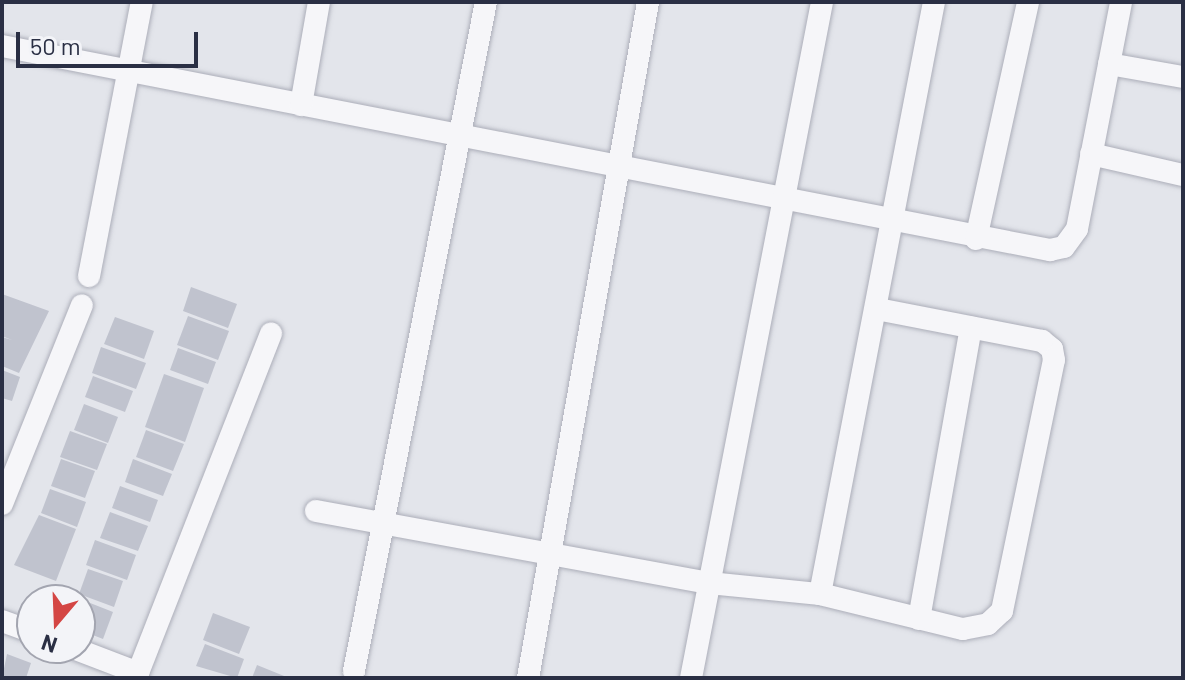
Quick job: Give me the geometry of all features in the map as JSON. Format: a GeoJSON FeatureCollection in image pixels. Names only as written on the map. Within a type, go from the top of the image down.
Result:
{"type":"FeatureCollection","features":[{"type":"Feature","properties":{"kind":"street"},"geometry":{"type":"LineString","coordinates":[[89,276],[142,2]]}},
{"type":"Feature","properties":{"kind":"street"},"geometry":{"type":"LineString","coordinates":[[301,105],[319,2]]}},
{"type":"Feature","properties":{"kind":"street"},"geometry":{"type":"LineString","coordinates":[[354,671],[380,523],[486,2]]}},
{"type":"Feature","properties":{"kind":"street"},"geometry":{"type":"LineString","coordinates":[[528,678],[648,2]]}},
{"type":"Feature","properties":{"kind":"street"},"geometry":{"type":"LineString","coordinates":[[691,678],[822,2]]}},
{"type":"Feature","properties":{"kind":"street"},"geometry":{"type":"LineString","coordinates":[[820,594],[895,223],[934,2]]}},
{"type":"Feature","properties":{"kind":"street"},"geometry":{"type":"LineString","coordinates":[[976,239],[1028,2]]}},
{"type":"Feature","properties":{"kind":"street"},"geometry":{"type":"LineString","coordinates":[[2,46],[130,73],[461,134],[976,239],[1050,250],[1064,247],[1077,229],[1121,2]]}},
{"type":"Feature","properties":{"kind":"street"},"geometry":{"type":"LineString","coordinates":[[1109,64],[1183,77]]}},
{"type":"Feature","properties":{"kind":"street"},"geometry":{"type":"LineString","coordinates":[[1091,154],[1183,175]]}},
{"type":"Feature","properties":{"kind":"street"},"geometry":{"type":"LineString","coordinates":[[2,504],[82,305]]}},
{"type":"Feature","properties":{"kind":"street"},"geometry":{"type":"LineString","coordinates":[[316,511],[549,551],[709,583],[820,594],[963,629],[988,624],[1002,611],[1054,360],[1042,341],[877,309]]}},
{"type":"Feature","properties":{"kind":"street"},"geometry":{"type":"LineString","coordinates":[[919,619],[971,328]]}},
{"type":"Feature","properties":{"kind":"street"},"geometry":{"type":"LineString","coordinates":[[96,658],[137,676],[271,333]]}},
{"type":"Feature","properties":{"kind":"building"},"geometry":{"type":"Polygon","coordinates":[[[191,287],[237,304],[228,328],[183,311],[191,287]]]}},
{"type":"Feature","properties":{"kind":"building"},"geometry":{"type":"Polygon","coordinates":[[[2,294],[49,311],[19,373],[2,366],[2,337],[12,340],[2,336],[2,294]]]}},
{"type":"Feature","properties":{"kind":"building"},"geometry":{"type":"Polygon","coordinates":[[[188,316],[229,331],[218,360],[177,345],[188,316]]]}},
{"type":"Feature","properties":{"kind":"building"},"geometry":{"type":"Polygon","coordinates":[[[115,317],[154,331],[144,359],[104,344],[115,317]]]}},
{"type":"Feature","properties":{"kind":"building"},"geometry":{"type":"Polygon","coordinates":[[[101,347],[146,363],[136,389],[92,373],[101,347]]]}},
{"type":"Feature","properties":{"kind":"building"},"geometry":{"type":"Polygon","coordinates":[[[178,348],[216,362],[208,384],[170,370],[178,348]]]}},
{"type":"Feature","properties":{"kind":"building"},"geometry":{"type":"Polygon","coordinates":[[[2,370],[20,377],[12,401],[2,398],[2,370]]]}},
{"type":"Feature","properties":{"kind":"building"},"geometry":{"type":"Polygon","coordinates":[[[164,374],[204,388],[185,442],[145,427],[164,374]]]}},
{"type":"Feature","properties":{"kind":"building"},"geometry":{"type":"Polygon","coordinates":[[[93,376],[133,391],[125,412],[85,397],[93,376]]]}},
{"type":"Feature","properties":{"kind":"building"},"geometry":{"type":"Polygon","coordinates":[[[84,404],[118,417],[108,443],[74,430],[84,404]]]}},
{"type":"Feature","properties":{"kind":"building"},"geometry":{"type":"Polygon","coordinates":[[[146,430],[184,444],[173,471],[136,457],[146,430]]]}},
{"type":"Feature","properties":{"kind":"building"},"geometry":{"type":"Polygon","coordinates":[[[70,431],[107,444],[97,470],[60,457],[70,431]]]}},
{"type":"Feature","properties":{"kind":"building"},"geometry":{"type":"Polygon","coordinates":[[[61,459],[95,471],[85,498],[51,486],[61,459]]]}},
{"type":"Feature","properties":{"kind":"building"},"geometry":{"type":"Polygon","coordinates":[[[133,459],[172,474],[163,496],[125,482],[133,459]]]}},
{"type":"Feature","properties":{"kind":"building"},"geometry":{"type":"Polygon","coordinates":[[[120,486],[158,500],[150,522],[112,508],[120,486]]]}},
{"type":"Feature","properties":{"kind":"building"},"geometry":{"type":"Polygon","coordinates":[[[50,489],[86,502],[77,527],[41,513],[50,489]]]}},
{"type":"Feature","properties":{"kind":"building"},"geometry":{"type":"Polygon","coordinates":[[[110,512],[148,526],[138,551],[100,538],[110,512]]]}},
{"type":"Feature","properties":{"kind":"building"},"geometry":{"type":"Polygon","coordinates":[[[39,515],[76,529],[56,581],[14,565],[39,515]]]}},
{"type":"Feature","properties":{"kind":"building"},"geometry":{"type":"Polygon","coordinates":[[[95,540],[136,555],[127,580],[86,565],[95,540]]]}},
{"type":"Feature","properties":{"kind":"building"},"geometry":{"type":"Polygon","coordinates":[[[88,569],[123,581],[114,607],[96,600],[96,584],[83,584],[88,569]]]}},
{"type":"Feature","properties":{"kind":"building"},"geometry":{"type":"Polygon","coordinates":[[[96,605],[113,612],[103,639],[96,636],[96,605]]]}},
{"type":"Feature","properties":{"kind":"building"},"geometry":{"type":"Polygon","coordinates":[[[213,613],[250,627],[239,654],[203,640],[213,613]]]}},
{"type":"Feature","properties":{"kind":"building"},"geometry":{"type":"Polygon","coordinates":[[[205,644],[244,659],[237,678],[196,666],[205,644]]]}},
{"type":"Feature","properties":{"kind":"building"},"geometry":{"type":"Polygon","coordinates":[[[7,654],[16,657],[16,664],[31,664],[26,678],[2,678],[7,654]]]}},
{"type":"Feature","properties":{"kind":"building"},"geometry":{"type":"Polygon","coordinates":[[[257,665],[289,678],[252,678],[257,665]]]}}]}
